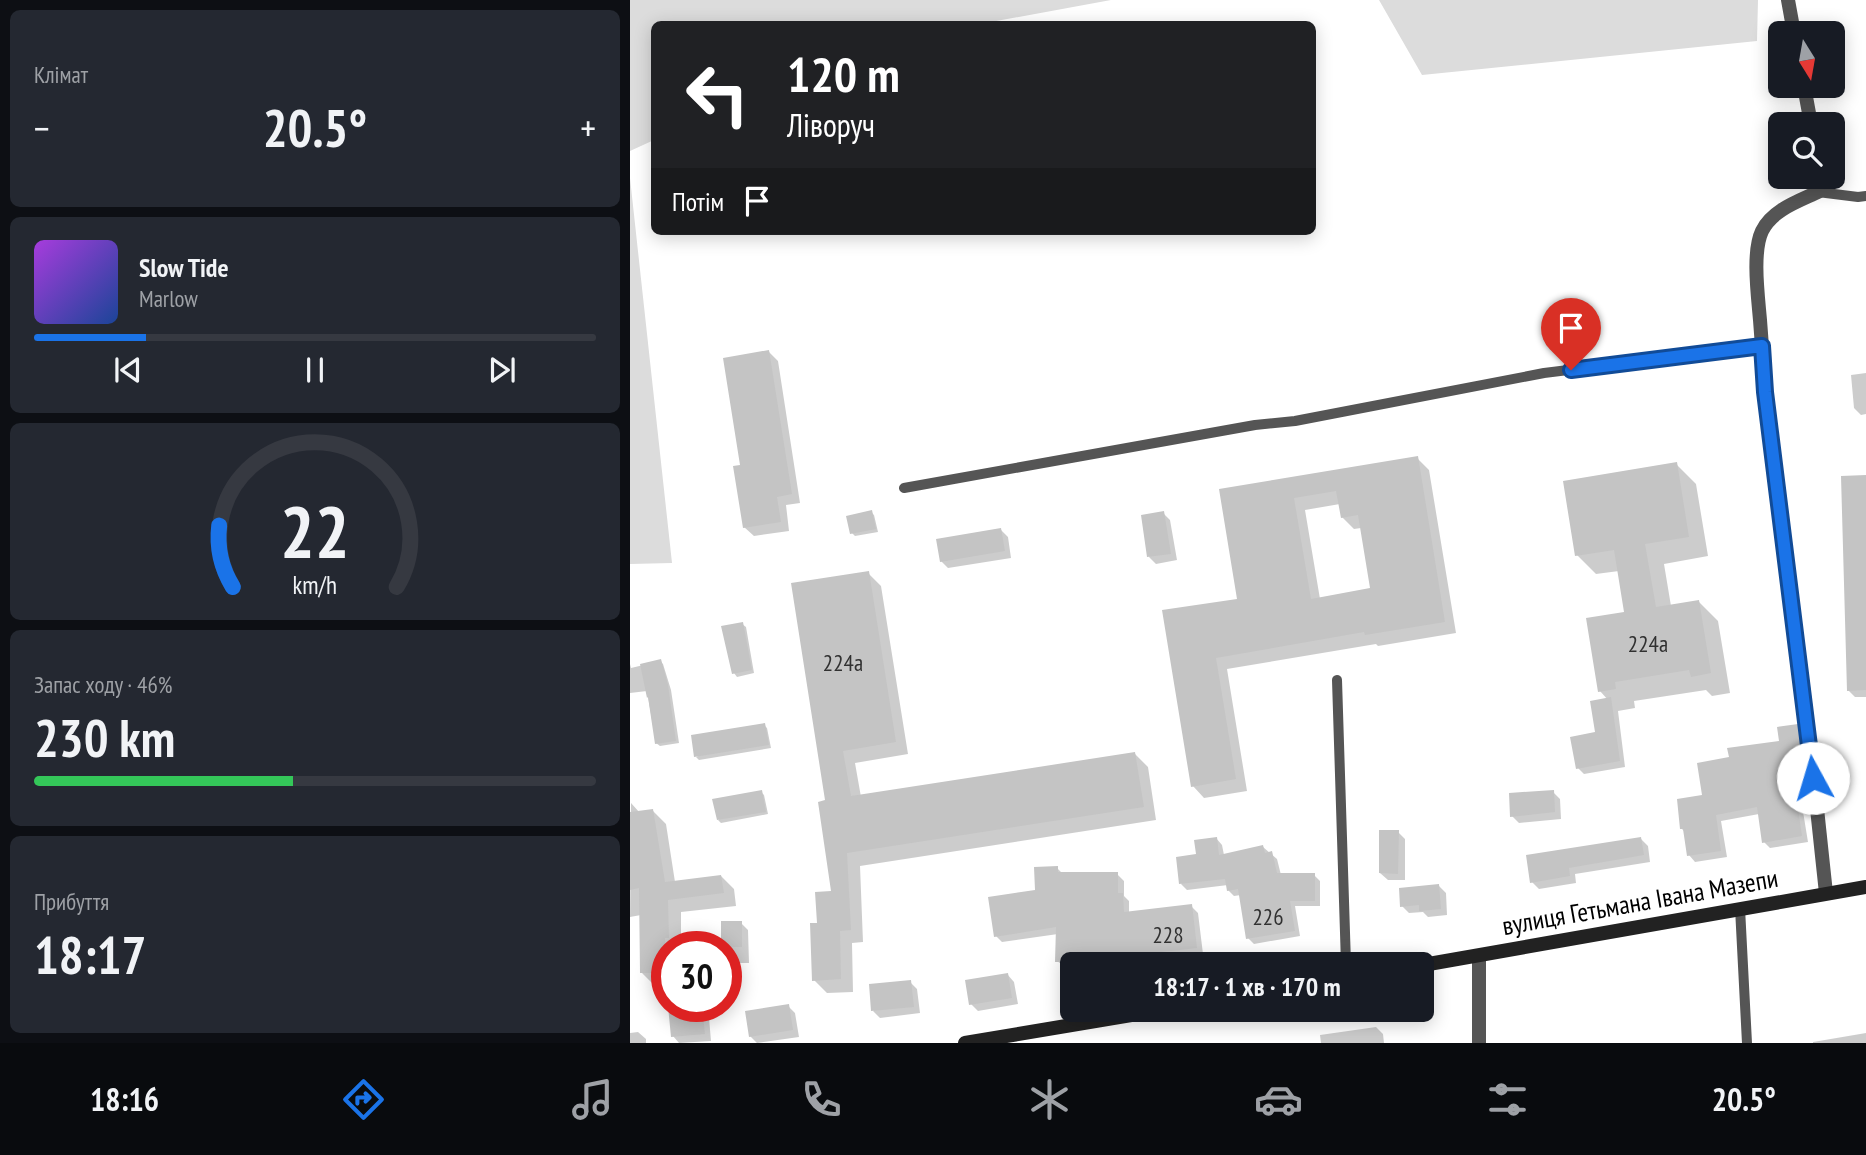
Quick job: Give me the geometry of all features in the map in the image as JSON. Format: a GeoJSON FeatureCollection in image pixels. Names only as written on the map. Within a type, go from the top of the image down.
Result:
{"type":"FeatureCollection","features":[{"type":"Feature","properties":{"kind":"main road","name":"вулиця Гетьмана Івана Мазепи"},"geometry":{"type":"LineString","coordinates":[[1434,963],[1866,887]]}},
{"type":"Feature","properties":{"kind":"main road"},"geometry":{"type":"LineString","coordinates":[[965,1043],[1090,1022]]}},
{"type":"Feature","properties":{"kind":"street"},"geometry":{"type":"LineString","coordinates":[[1788,0],[1792,21]]}},
{"type":"Feature","properties":{"kind":"street"},"geometry":{"type":"LineString","coordinates":[[1818,189],[1818,192],[1791,204],[1774,217],[1762,231],[1757,254],[1765,392],[1802,676],[1826,893]]}},
{"type":"Feature","properties":{"kind":"street"},"geometry":{"type":"LineString","coordinates":[[1479,956],[1479,1043]]}},
{"type":"Feature","properties":{"kind":"lane"},"geometry":{"type":"LineString","coordinates":[[1818,192],[1866,196]]}},
{"type":"Feature","properties":{"kind":"lane"},"geometry":{"type":"LineString","coordinates":[[904,488],[1255,425],[1295,421],[1544,373],[1762,346]]}},
{"type":"Feature","properties":{"kind":"lane"},"geometry":{"type":"LineString","coordinates":[[1337,680],[1346,952]]}},
{"type":"Feature","properties":{"kind":"lane"},"geometry":{"type":"LineString","coordinates":[[1740,908],[1747,1043]]}},
{"type":"Feature","properties":{"kind":"shaded area"},"geometry":{"type":"Polygon","coordinates":[[[630,0],[1111,0],[996,21],[651,21],[651,141],[630,151],[630,0]]]}},
{"type":"Feature","properties":{"kind":"shaded area"},"geometry":{"type":"Polygon","coordinates":[[[1379,0],[1758,0],[1757,41],[1422,75],[1379,0]]]}},
{"type":"Feature","properties":{"kind":"shaded area"},"geometry":{"type":"Polygon","coordinates":[[[630,178],[672,563],[630,564],[630,178]]]}},
{"type":"Feature","properties":{"kind":"building"},"geometry":{"type":"Polygon","coordinates":[[[769,350],[792,494],[777,497],[781,522],[743,528],[733,466],[740,465],[723,358],[769,350]]]}},
{"type":"Feature","properties":{"kind":"building"},"geometry":{"type":"Polygon","coordinates":[[[1418,456],[1445,622],[1365,635],[1364,632],[1216,658],[1236,779],[1191,787],[1162,610],[1237,599],[1219,489],[1418,456]],[[1336,491],[1294,498],[1311,599],[1370,588],[1358,515],[1341,518],[1336,491]]]}},
{"type":"Feature","properties":{"kind":"building"},"geometry":{"type":"Polygon","coordinates":[[[1677,462],[1689,537],[1645,544],[1656,607],[1699,600],[1711,673],[1691,677],[1689,670],[1615,682],[1616,689],[1598,692],[1586,618],[1624,612],[1614,550],[1575,556],[1563,481],[1677,462]]]}},
{"type":"Feature","properties":{"kind":"building"},"geometry":{"type":"Polygon","coordinates":[[[1866,475],[1866,690],[1847,691],[1841,476],[1866,475]]]}},
{"type":"Feature","properties":{"kind":"building"},"geometry":{"type":"Polygon","coordinates":[[[872,510],[876,529],[850,534],[846,516],[872,510]]]}},
{"type":"Feature","properties":{"kind":"building"},"geometry":{"type":"Polygon","coordinates":[[[1164,511],[1171,554],[1147,557],[1141,515],[1164,511]]]}},
{"type":"Feature","properties":{"kind":"building"},"geometry":{"type":"Polygon","coordinates":[[[1001,528],[1005,551],[940,562],[936,539],[1001,528]]]}},
{"type":"Feature","properties":{"kind":"building"},"geometry":{"type":"Polygon","coordinates":[[[869,571],[896,742],[843,751],[851,796],[1135,752],[1144,807],[847,853],[851,930],[840,931],[841,979],[812,981],[810,923],[817,923],[815,892],[831,891],[818,802],[825,800],[791,583],[869,571]]]}},
{"type":"Feature","properties":{"kind":"building"},"geometry":{"type":"Polygon","coordinates":[[[743,622],[752,670],[732,674],[721,626],[743,622]]]}},
{"type":"Feature","properties":{"kind":"building"},"geometry":{"type":"Polygon","coordinates":[[[661,659],[668,685],[676,741],[655,744],[640,664],[661,659]]]}},
{"type":"Feature","properties":{"kind":"building"},"geometry":{"type":"Polygon","coordinates":[[[1611,697],[1620,761],[1576,769],[1570,737],[1595,732],[1590,701],[1611,697]]]}},
{"type":"Feature","properties":{"kind":"building"},"geometry":{"type":"Polygon","coordinates":[[[765,723],[769,745],[694,757],[691,735],[765,723]]]}},
{"type":"Feature","properties":{"kind":"building"},"geometry":{"type":"Polygon","coordinates":[[[1798,724],[1801,754],[1795,755],[1799,780],[1794,781],[1802,836],[1762,843],[1757,807],[1716,815],[1721,851],[1687,856],[1683,829],[1680,829],[1677,799],[1702,795],[1697,763],[1729,757],[1727,748],[1779,741],[1777,727],[1798,724]]]}},
{"type":"Feature","properties":{"kind":"building"},"geometry":{"type":"Polygon","coordinates":[[[762,790],[766,812],[717,820],[712,799],[762,790]]]}},
{"type":"Feature","properties":{"kind":"building"},"geometry":{"type":"Polygon","coordinates":[[[1554,790],[1555,812],[1510,817],[1509,793],[1554,790]]]}},
{"type":"Feature","properties":{"kind":"building"},"geometry":{"type":"Polygon","coordinates":[[[653,809],[665,882],[721,875],[724,893],[668,900],[669,931],[651,931],[651,973],[640,973],[639,888],[630,890],[630,812],[653,809]]]}},
{"type":"Feature","properties":{"kind":"building"},"geometry":{"type":"Polygon","coordinates":[[[1379,830],[1399,830],[1398,874],[1379,873],[1379,830]]]}},
{"type":"Feature","properties":{"kind":"building"},"geometry":{"type":"Polygon","coordinates":[[[1217,837],[1219,855],[1263,845],[1265,853],[1272,851],[1277,873],[1315,873],[1315,901],[1290,901],[1295,931],[1246,939],[1238,889],[1227,891],[1225,879],[1179,884],[1176,857],[1196,854],[1194,840],[1217,837]]]}},
{"type":"Feature","properties":{"kind":"building"},"geometry":{"type":"Polygon","coordinates":[[[1641,837],[1644,855],[1569,868],[1570,876],[1530,883],[1526,855],[1641,837]]]}},
{"type":"Feature","properties":{"kind":"building"},"geometry":{"type":"Polygon","coordinates":[[[1058,866],[1058,872],[1118,872],[1118,893],[1123,893],[1124,912],[1192,904],[1197,948],[1161,952],[1060,952],[1060,962],[1055,962],[1056,927],[994,937],[988,897],[1035,890],[1034,867],[1058,866]]]}},
{"type":"Feature","properties":{"kind":"building"},"geometry":{"type":"Polygon","coordinates":[[[1439,884],[1441,909],[1419,911],[1419,905],[1400,907],[1399,888],[1439,884]]]}},
{"type":"Feature","properties":{"kind":"building"},"geometry":{"type":"Polygon","coordinates":[[[721,921],[742,921],[742,931],[721,931],[721,921]]]}},
{"type":"Feature","properties":{"kind":"building"},"geometry":{"type":"Polygon","coordinates":[[[1008,973],[1012,998],[969,1005],[965,980],[1008,973]]]}},
{"type":"Feature","properties":{"kind":"building"},"geometry":{"type":"Polygon","coordinates":[[[911,980],[914,1007],[871,1011],[869,984],[911,980]]]}},
{"type":"Feature","properties":{"kind":"building"},"geometry":{"type":"Polygon","coordinates":[[[789,1004],[793,1030],[749,1037],[745,1011],[789,1004]]]}},
{"type":"Feature","properties":{"kind":"building"},"geometry":{"type":"Polygon","coordinates":[[[670,1022],[704,1022],[705,1034],[671,1037],[670,1022]]]}},
{"type":"Feature","properties":{"kind":"route"},"geometry":{"type":"LineString","coordinates":[[1571,370],[1762,346],[1765,392],[1813,778]]}}]}
